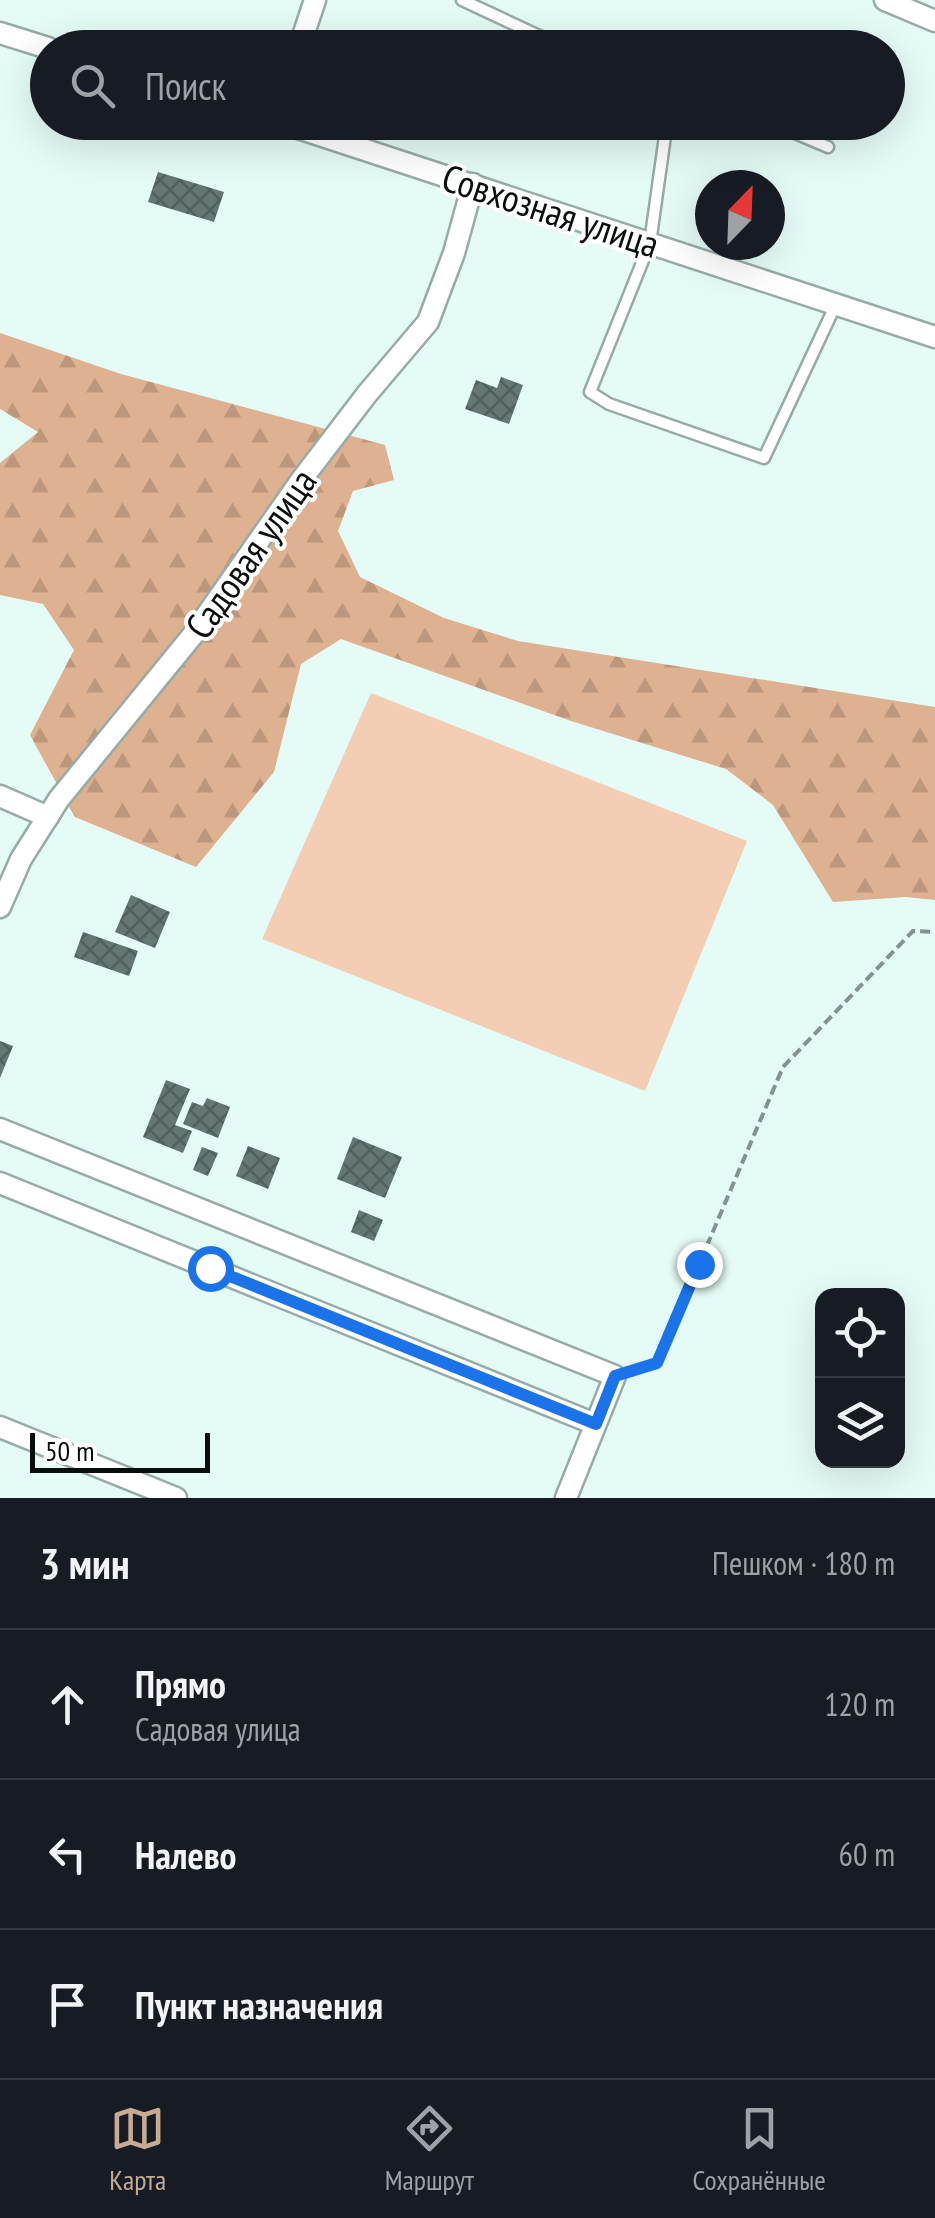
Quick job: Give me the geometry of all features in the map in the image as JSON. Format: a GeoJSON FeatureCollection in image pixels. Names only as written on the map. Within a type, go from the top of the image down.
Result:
{"type":"FeatureCollection","features":[{"type":"Feature","properties":{"kind":"street"},"geometry":{"type":"LineString","coordinates":[[305,30],[315,0]]}},
{"type":"Feature","properties":{"kind":"street"},"geometry":{"type":"LineString","coordinates":[[885,0],[935,22]]}},
{"type":"Feature","properties":{"kind":"street"},"geometry":{"type":"LineString","coordinates":[[0,34],[30,43]]}},
{"type":"Feature","properties":{"kind":"street","name":"Совхозная улица"},"geometry":{"type":"LineString","coordinates":[[336,140],[935,336]]}},
{"type":"Feature","properties":{"kind":"street","name":"Садовая улица"},"geometry":{"type":"LineString","coordinates":[[0,908],[22,858],[59,799],[192,636],[302,479],[428,322],[454,252],[473,184]]}},
{"type":"Feature","properties":{"kind":"street"},"geometry":{"type":"LineString","coordinates":[[0,796],[48,817]]}},
{"type":"Feature","properties":{"kind":"street"},"geometry":{"type":"LineString","coordinates":[[0,1129],[615,1376],[566,1498]]}},
{"type":"Feature","properties":{"kind":"street"},"geometry":{"type":"LineString","coordinates":[[0,1183],[596,1424]]}},
{"type":"Feature","properties":{"kind":"street"},"geometry":{"type":"LineString","coordinates":[[0,1427],[176,1498]]}},
{"type":"Feature","properties":{"kind":"lane"},"geometry":{"type":"LineString","coordinates":[[462,0],[526,30]]}},
{"type":"Feature","properties":{"kind":"lane"},"geometry":{"type":"LineString","coordinates":[[664,140],[650,243],[590,392],[609,404],[764,458],[836,304]]}},
{"type":"Feature","properties":{"kind":"lane"},"geometry":{"type":"LineString","coordinates":[[814,140],[828,146]]}},
{"type":"Feature","properties":{"kind":"path"},"geometry":{"type":"LineString","coordinates":[[615,1376],[657,1363],[783,1067],[913,931],[935,932]]}},
{"type":"Feature","properties":{"kind":"green space"},"geometry":{"type":"Polygon","coordinates":[[[0,333],[121,374],[385,445],[394,480],[353,491],[338,531],[360,577],[444,618],[518,641],[935,707],[935,900],[906,897],[833,902],[773,805],[726,769],[571,721],[341,639],[301,664],[274,772],[196,867],[75,817],[30,735],[74,650],[43,604],[0,595],[0,463],[38,432],[0,409],[0,333]]]}},
{"type":"Feature","properties":{"kind":"shaded area"},"geometry":{"type":"Polygon","coordinates":[[[371,693],[747,841],[645,1091],[262,939],[371,693]]]}},
{"type":"Feature","properties":{"kind":"building"},"geometry":{"type":"Polygon","coordinates":[[[158,172],[224,192],[214,222],[148,202],[158,172]]]}},
{"type":"Feature","properties":{"kind":"building"},"geometry":{"type":"Polygon","coordinates":[[[501,377],[523,385],[509,424],[465,409],[476,380],[497,388],[501,377]]]}},
{"type":"Feature","properties":{"kind":"building"},"geometry":{"type":"Polygon","coordinates":[[[131,895],[170,912],[155,948],[115,932],[131,895]]]}},
{"type":"Feature","properties":{"kind":"building"},"geometry":{"type":"Polygon","coordinates":[[[83,932],[138,951],[129,976],[74,957],[83,932]]]}},
{"type":"Feature","properties":{"kind":"building"},"geometry":{"type":"Polygon","coordinates":[[[0,1041],[13,1046],[0,1078],[0,1041]]]}},
{"type":"Feature","properties":{"kind":"building"},"geometry":{"type":"Polygon","coordinates":[[[166,1080],[190,1089],[175,1125],[192,1131],[183,1153],[143,1137],[166,1080]]]}},
{"type":"Feature","properties":{"kind":"building"},"geometry":{"type":"Polygon","coordinates":[[[207,1098],[230,1107],[218,1138],[183,1124],[192,1102],[203,1106],[207,1098]]]}},
{"type":"Feature","properties":{"kind":"building"},"geometry":{"type":"Polygon","coordinates":[[[353,1137],[402,1157],[385,1198],[337,1179],[353,1137]]]}},
{"type":"Feature","properties":{"kind":"building"},"geometry":{"type":"Polygon","coordinates":[[[248,1146],[280,1158],[268,1189],[236,1176],[248,1146]]]}},
{"type":"Feature","properties":{"kind":"building"},"geometry":{"type":"Polygon","coordinates":[[[202,1147],[218,1153],[208,1176],[193,1170],[202,1147]]]}},
{"type":"Feature","properties":{"kind":"building"},"geometry":{"type":"Polygon","coordinates":[[[359,1210],[383,1220],[374,1241],[351,1232],[359,1210]]]}},
{"type":"Feature","properties":{"kind":"route"},"geometry":{"type":"LineString","coordinates":[[210,1268],[596,1424],[615,1376],[657,1363],[699,1264]]}}]}
